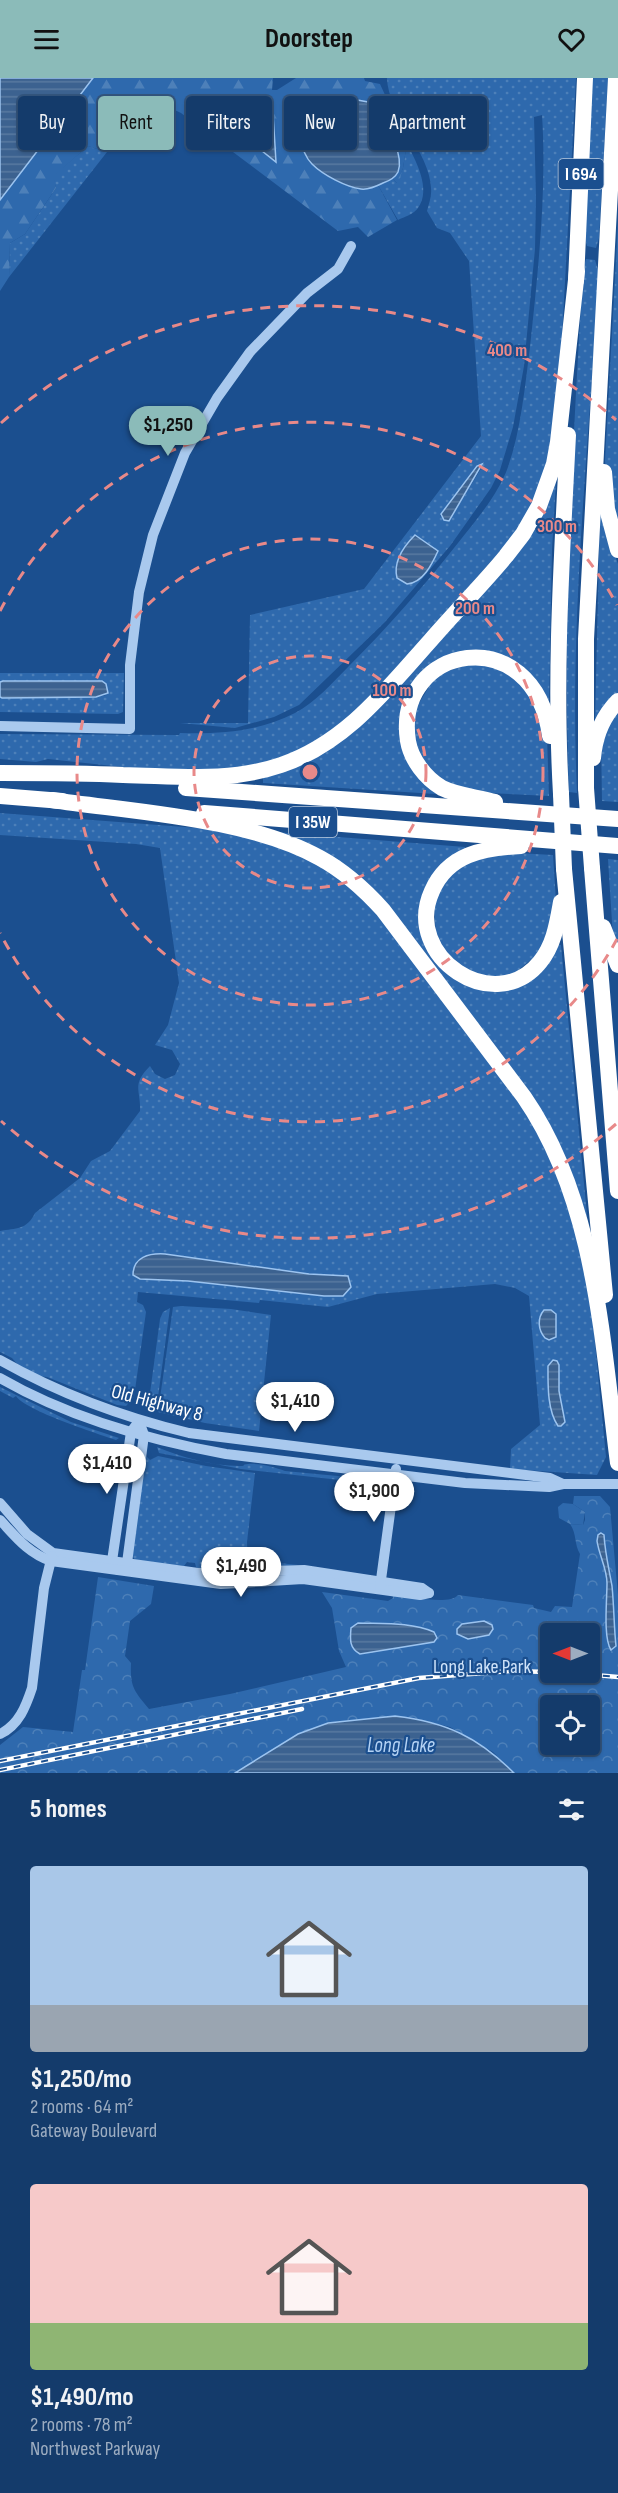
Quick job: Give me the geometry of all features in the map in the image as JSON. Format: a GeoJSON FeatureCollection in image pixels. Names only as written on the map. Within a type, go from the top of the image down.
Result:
{"type":"FeatureCollection","features":[{"type":"Feature","properties":{"kind":"highway","name":"I 694"},"geometry":{"type":"LineString","coordinates":[[585,78],[560,603],[558,718],[565,876],[618,1437]]}},
{"type":"Feature","properties":{"kind":"highway","name":"I 694"},"geometry":{"type":"LineString","coordinates":[[616,78],[585,666],[586,788],[618,1191]]}},
{"type":"Feature","properties":{"kind":"highway"},"geometry":{"type":"LineString","coordinates":[[0,773],[174,778],[234,775],[279,766],[302,756],[350,726],[382,695],[506,556],[523,534],[539,506],[551,477],[558,442],[577,271]]}},
{"type":"Feature","properties":{"kind":"highway"},"geometry":{"type":"LineString","coordinates":[[600,385],[606,497],[618,550]]}},
{"type":"Feature","properties":{"kind":"highway"},"geometry":{"type":"LineString","coordinates":[[536,813],[449,791],[425,773],[411,752],[407,731],[409,707],[420,686],[436,670],[456,660],[479,657],[509,665],[528,681],[539,696],[547,716],[560,772]]}},
{"type":"Feature","properties":{"kind":"highway"},"geometry":{"type":"LineString","coordinates":[[586,788],[598,732],[604,718],[618,701]]}},
{"type":"Feature","properties":{"kind":"highway","name":"I 35W"},"geometry":{"type":"LineString","coordinates":[[0,773],[618,819]]}},
{"type":"Feature","properties":{"kind":"highway","name":"I 35W"},"geometry":{"type":"LineString","coordinates":[[0,796],[613,846]]}},
{"type":"Feature","properties":{"kind":"highway"},"geometry":{"type":"LineString","coordinates":[[52,800],[193,820],[280,840],[327,862],[362,889],[383,910],[524,1097],[560,1161],[578,1214],[592,1277],[618,1463]]}},
{"type":"Feature","properties":{"kind":"highway"},"geometry":{"type":"LineString","coordinates":[[565,876],[555,933],[549,950],[538,965],[516,979],[495,983],[469,979],[449,967],[433,947],[427,931],[426,913],[433,888],[450,865],[486,850],[574,843]]}},
{"type":"Feature","properties":{"kind":"highway"},"geometry":{"type":"LineString","coordinates":[[594,894],[612,953],[618,965]]}},
{"type":"Feature","properties":{"kind":"street"},"geometry":{"type":"LineString","coordinates":[[0,726],[130,729],[131,657],[139,592],[156,525],[185,453],[217,398],[245,359],[286,314],[338,269],[351,246]]}},
{"type":"Feature","properties":{"kind":"street","name":"Old Highway 8"},"geometry":{"type":"LineString","coordinates":[[0,1360],[36,1381],[83,1401],[139,1421],[189,1433],[550,1478],[563,1484]]}},
{"type":"Feature","properties":{"kind":"street","name":"Old Highway 8"},"geometry":{"type":"LineString","coordinates":[[0,1378],[55,1405],[131,1432],[226,1454],[394,1475],[524,1487],[618,1484]]}},
{"type":"Feature","properties":{"kind":"street"},"geometry":{"type":"LineString","coordinates":[[119,1565],[131,1432],[139,1421]]}},
{"type":"Feature","properties":{"kind":"street"},"geometry":{"type":"LineString","coordinates":[[119,1565],[144,1435],[139,1421]]}},
{"type":"Feature","properties":{"kind":"street"},"geometry":{"type":"LineString","coordinates":[[0,1520],[21,1543],[39,1557],[119,1565],[221,1584],[295,1579],[380,1586],[397,1460]]}},
{"type":"Feature","properties":{"kind":"street"},"geometry":{"type":"LineString","coordinates":[[0,1503],[33,1540],[52,1557]]}},
{"type":"Feature","properties":{"kind":"street"},"geometry":{"type":"LineString","coordinates":[[0,1734],[15,1722],[27,1704],[32,1688],[44,1588],[52,1557]]}},
{"type":"Feature","properties":{"kind":"green space"},"geometry":{"type":"Polygon","coordinates":[[[93,78],[273,78],[272,90],[277,90],[296,78],[364,78],[365,81],[380,84],[385,96],[369,96],[369,104],[357,100],[357,96],[284,96],[284,150],[339,150],[364,189],[378,185],[397,220],[368,237],[358,227],[338,231],[230,150],[272,150],[272,96],[186,96],[186,117],[174,110],[174,96],[98,96],[98,149],[88,146],[86,148],[86,96],[79,96],[93,78]]]}},
{"type":"Feature","properties":{"kind":"green space"},"geometry":{"type":"Polygon","coordinates":[[[387,78],[576,78],[557,430],[529,518],[356,715],[312,747],[237,771],[141,769],[48,759],[36,762],[0,759],[0,734],[179,735],[180,733],[239,731],[267,724],[295,713],[324,691],[392,621],[458,543],[499,487],[508,467],[516,438],[530,347],[543,202],[542,115],[534,117],[535,249],[524,366],[513,427],[500,470],[491,488],[450,546],[385,622],[299,705],[274,717],[235,728],[180,723],[248,723],[250,615],[364,589],[481,436],[469,261],[450,233],[437,228],[427,211],[431,188],[429,174],[418,150],[487,150],[487,96],[390,96],[387,78]],[[477,466],[440,516],[449,521],[482,467],[477,466]]]}},
{"type":"Feature","properties":{"kind":"green space"},"geometry":{"type":"Polygon","coordinates":[[[592,78],[608,78],[599,238],[596,248],[587,246],[584,234],[592,78]]]}},
{"type":"Feature","properties":{"kind":"green space"},"geometry":{"type":"Polygon","coordinates":[[[88,146],[107,152],[9,277],[10,243],[25,234],[56,188],[53,176],[88,146]]]}},
{"type":"Feature","properties":{"kind":"green space"},"geometry":{"type":"Polygon","coordinates":[[[38,150],[83,150],[54,176],[56,188],[25,234],[10,243],[9,277],[0,291],[0,200],[38,150]]]}},
{"type":"Feature","properties":{"kind":"green space"},"geometry":{"type":"Polygon","coordinates":[[[392,150],[406,150],[398,184],[392,178],[398,172],[392,150]]]}},
{"type":"Feature","properties":{"kind":"green space"},"geometry":{"type":"Polygon","coordinates":[[[406,150],[410,150],[421,175],[423,192],[418,208],[398,220],[378,185],[392,178],[397,183],[403,168],[406,150]]]}},
{"type":"Feature","properties":{"kind":"green space"},"geometry":{"type":"Polygon","coordinates":[[[618,223],[618,544],[607,493],[605,460],[618,223]]]}},
{"type":"Feature","properties":{"kind":"green space"},"geometry":{"type":"Polygon","coordinates":[[[586,259],[595,260],[599,273],[578,598],[575,728],[577,793],[569,792],[568,596],[576,400],[583,269],[586,259]]]}},
{"type":"Feature","properties":{"kind":"green space"},"geometry":{"type":"Polygon","coordinates":[[[556,482],[552,550],[549,706],[525,672],[449,659],[403,721],[436,788],[436,794],[263,783],[263,773],[367,714],[556,482]]]}},
{"type":"Feature","properties":{"kind":"green space"},"geometry":{"type":"Polygon","coordinates":[[[600,511],[618,564],[618,695],[595,720],[600,511]]]}},
{"type":"Feature","properties":{"kind":"green space"},"geometry":{"type":"Polygon","coordinates":[[[478,661],[525,682],[547,737],[549,796],[467,792],[445,784],[416,753],[412,715],[436,675],[478,661]]]}},
{"type":"Feature","properties":{"kind":"green space"},"geometry":{"type":"Polygon","coordinates":[[[0,673],[124,673],[123,712],[118,714],[0,712],[0,697],[107,695],[0,682],[0,673]]]}},
{"type":"Feature","properties":{"kind":"green space"},"geometry":{"type":"Polygon","coordinates":[[[618,707],[618,802],[602,801],[601,739],[618,707]]]}},
{"type":"Feature","properties":{"kind":"green space"},"geometry":{"type":"Polygon","coordinates":[[[0,813],[224,830],[311,858],[361,893],[525,1105],[564,1181],[591,1301],[606,1457],[597,1475],[510,1469],[511,1449],[540,1425],[529,1296],[515,1288],[495,1284],[377,1294],[328,1307],[138,1292],[137,1302],[143,1305],[146,1312],[134,1397],[126,1406],[117,1405],[47,1377],[39,1376],[0,1352],[0,1231],[28,1223],[35,1213],[80,1178],[91,1161],[110,1151],[140,1111],[139,1083],[150,1066],[155,1074],[165,1079],[175,1075],[180,1064],[172,1050],[155,1045],[168,1025],[179,983],[160,848],[136,844],[0,835],[0,813]],[[165,1254],[140,1279],[188,1281],[339,1296],[348,1276],[309,1274],[165,1254]]]}},
{"type":"Feature","properties":{"kind":"green space"},"geometry":{"type":"Polygon","coordinates":[[[275,832],[465,847],[465,854],[431,883],[434,955],[496,987],[557,944],[561,945],[588,1225],[559,1152],[384,907],[275,832]]]}},
{"type":"Feature","properties":{"kind":"green space"},"geometry":{"type":"Polygon","coordinates":[[[501,852],[553,855],[556,901],[545,948],[510,977],[473,976],[439,950],[436,941],[434,898],[457,866],[501,852]]]}},
{"type":"Feature","properties":{"kind":"green space"},"geometry":{"type":"Polygon","coordinates":[[[608,859],[618,860],[618,957],[613,938],[608,859]]]}},
{"type":"Feature","properties":{"kind":"green space"},"geometry":{"type":"Polygon","coordinates":[[[173,1307],[231,1309],[271,1315],[259,1431],[205,1423],[158,1412],[173,1307]]]}},
{"type":"Feature","properties":{"kind":"green space"},"geometry":{"type":"Polygon","coordinates":[[[170,1308],[156,1412],[151,1408],[150,1393],[160,1319],[163,1312],[170,1308]]]}},
{"type":"Feature","properties":{"kind":"green space"},"geometry":{"type":"Polygon","coordinates":[[[0,1387],[71,1422],[119,1438],[116,1440],[47,1415],[22,1402],[16,1396],[13,1398],[0,1391],[0,1387]]]}},
{"type":"Feature","properties":{"kind":"green space"},"geometry":{"type":"Polygon","coordinates":[[[157,1447],[176,1454],[205,1462],[159,1453],[157,1447]]]}},
{"type":"Feature","properties":{"kind":"green space"},"geometry":{"type":"Polygon","coordinates":[[[146,1456],[150,1460],[158,1456],[255,1473],[247,1542],[248,1566],[279,1563],[298,1565],[205,1571],[196,1567],[195,1563],[187,1562],[184,1566],[136,1561],[132,1556],[146,1456]]]}},
{"type":"Feature","properties":{"kind":"green space"},"geometry":{"type":"Polygon","coordinates":[[[211,1463],[229,1466],[257,1464],[285,1471],[380,1480],[376,1484],[241,1469],[211,1463]]]}},
{"type":"Feature","properties":{"kind":"green space","name":"Long Lake Park"},"geometry":{"type":"Polygon","coordinates":[[[574,1496],[600,1496],[610,1507],[618,1595],[618,1773],[514,1773],[493,1752],[450,1727],[395,1716],[328,1723],[298,1734],[235,1773],[0,1773],[0,1745],[23,1727],[73,1732],[82,1670],[85,1670],[98,1577],[154,1586],[151,1604],[130,1621],[125,1656],[131,1663],[134,1688],[149,1709],[230,1694],[346,1667],[339,1651],[332,1608],[322,1592],[388,1601],[393,1598],[392,1594],[437,1600],[446,1600],[458,1595],[533,1605],[534,1608],[551,1612],[555,1606],[572,1607],[580,1554],[570,1524],[583,1525],[585,1512],[573,1504],[574,1496]]]}},
{"type":"Feature","properties":{"kind":"green space"},"geometry":{"type":"Polygon","coordinates":[[[563,1503],[573,1504],[585,1512],[583,1525],[570,1524],[559,1518],[558,1507],[563,1503]]]}},
{"type":"Feature","properties":{"kind":"water"},"geometry":{"type":"Polygon","coordinates":[[[0,78],[93,78],[79,96],[18,96],[18,150],[38,150],[0,200],[0,78]]]}},
{"type":"Feature","properties":{"kind":"water"},"geometry":{"type":"Polygon","coordinates":[[[357,100],[369,103],[369,150],[397,150],[400,164],[398,172],[392,179],[367,189],[361,189],[328,176],[312,164],[304,150],[357,150],[357,100]]]}},
{"type":"Feature","properties":{"kind":"water"},"geometry":{"type":"Polygon","coordinates":[[[272,112],[273,113],[276,162],[261,150],[272,150],[272,112]]]}},
{"type":"Feature","properties":{"kind":"water"},"geometry":{"type":"Polygon","coordinates":[[[482,464],[449,521],[444,520],[441,514],[477,466],[482,464]]]}},
{"type":"Feature","properties":{"kind":"water"},"geometry":{"type":"Polygon","coordinates":[[[415,535],[438,551],[422,577],[407,584],[397,578],[396,572],[403,549],[415,535]]]}},
{"type":"Feature","properties":{"kind":"water"},"geometry":{"type":"Polygon","coordinates":[[[102,681],[106,684],[108,693],[96,697],[2,698],[0,697],[0,682],[102,681]]]}},
{"type":"Feature","properties":{"kind":"water"},"geometry":{"type":"Polygon","coordinates":[[[165,1254],[309,1274],[348,1276],[351,1287],[343,1296],[324,1296],[188,1281],[140,1279],[133,1275],[136,1264],[143,1257],[165,1254]]]}},
{"type":"Feature","properties":{"kind":"water"},"geometry":{"type":"Polygon","coordinates":[[[544,1310],[551,1310],[556,1314],[556,1337],[549,1340],[545,1338],[540,1328],[539,1320],[544,1310]]]}},
{"type":"Feature","properties":{"kind":"water"},"geometry":{"type":"Polygon","coordinates":[[[553,1360],[559,1365],[559,1391],[565,1422],[561,1426],[558,1426],[554,1420],[549,1397],[548,1366],[553,1360]]]}},
{"type":"Feature","properties":{"kind":"water"},"geometry":{"type":"Polygon","coordinates":[[[601,1533],[604,1535],[613,1594],[616,1646],[611,1650],[606,1628],[607,1578],[597,1541],[601,1533]]]}},
{"type":"Feature","properties":{"kind":"water"},"geometry":{"type":"Polygon","coordinates":[[[484,1621],[492,1625],[493,1629],[489,1635],[468,1639],[457,1634],[457,1629],[462,1624],[484,1621]]]}},
{"type":"Feature","properties":{"kind":"water"},"geometry":{"type":"Polygon","coordinates":[[[358,1623],[416,1627],[434,1632],[437,1638],[434,1642],[360,1654],[352,1646],[351,1639],[351,1628],[358,1623]]]}},
{"type":"Feature","properties":{"kind":"water","name":"Long Lake"},"geometry":{"type":"Polygon","coordinates":[[[395,1716],[430,1722],[460,1733],[501,1760],[514,1773],[235,1773],[298,1734],[328,1723],[395,1716]]]}},
{"type":"Feature","properties":{"kind":"railway"},"geometry":{"type":"LineString","coordinates":[[0,1761],[419,1678],[510,1671],[540,1672]]}},
{"type":"Feature","properties":{"kind":"railway"},"geometry":{"type":"LineString","coordinates":[[600,1675],[618,1677]]}},
{"type":"Feature","properties":{"kind":"railway"},"geometry":{"type":"LineString","coordinates":[[0,1770],[302,1709]]}}]}
